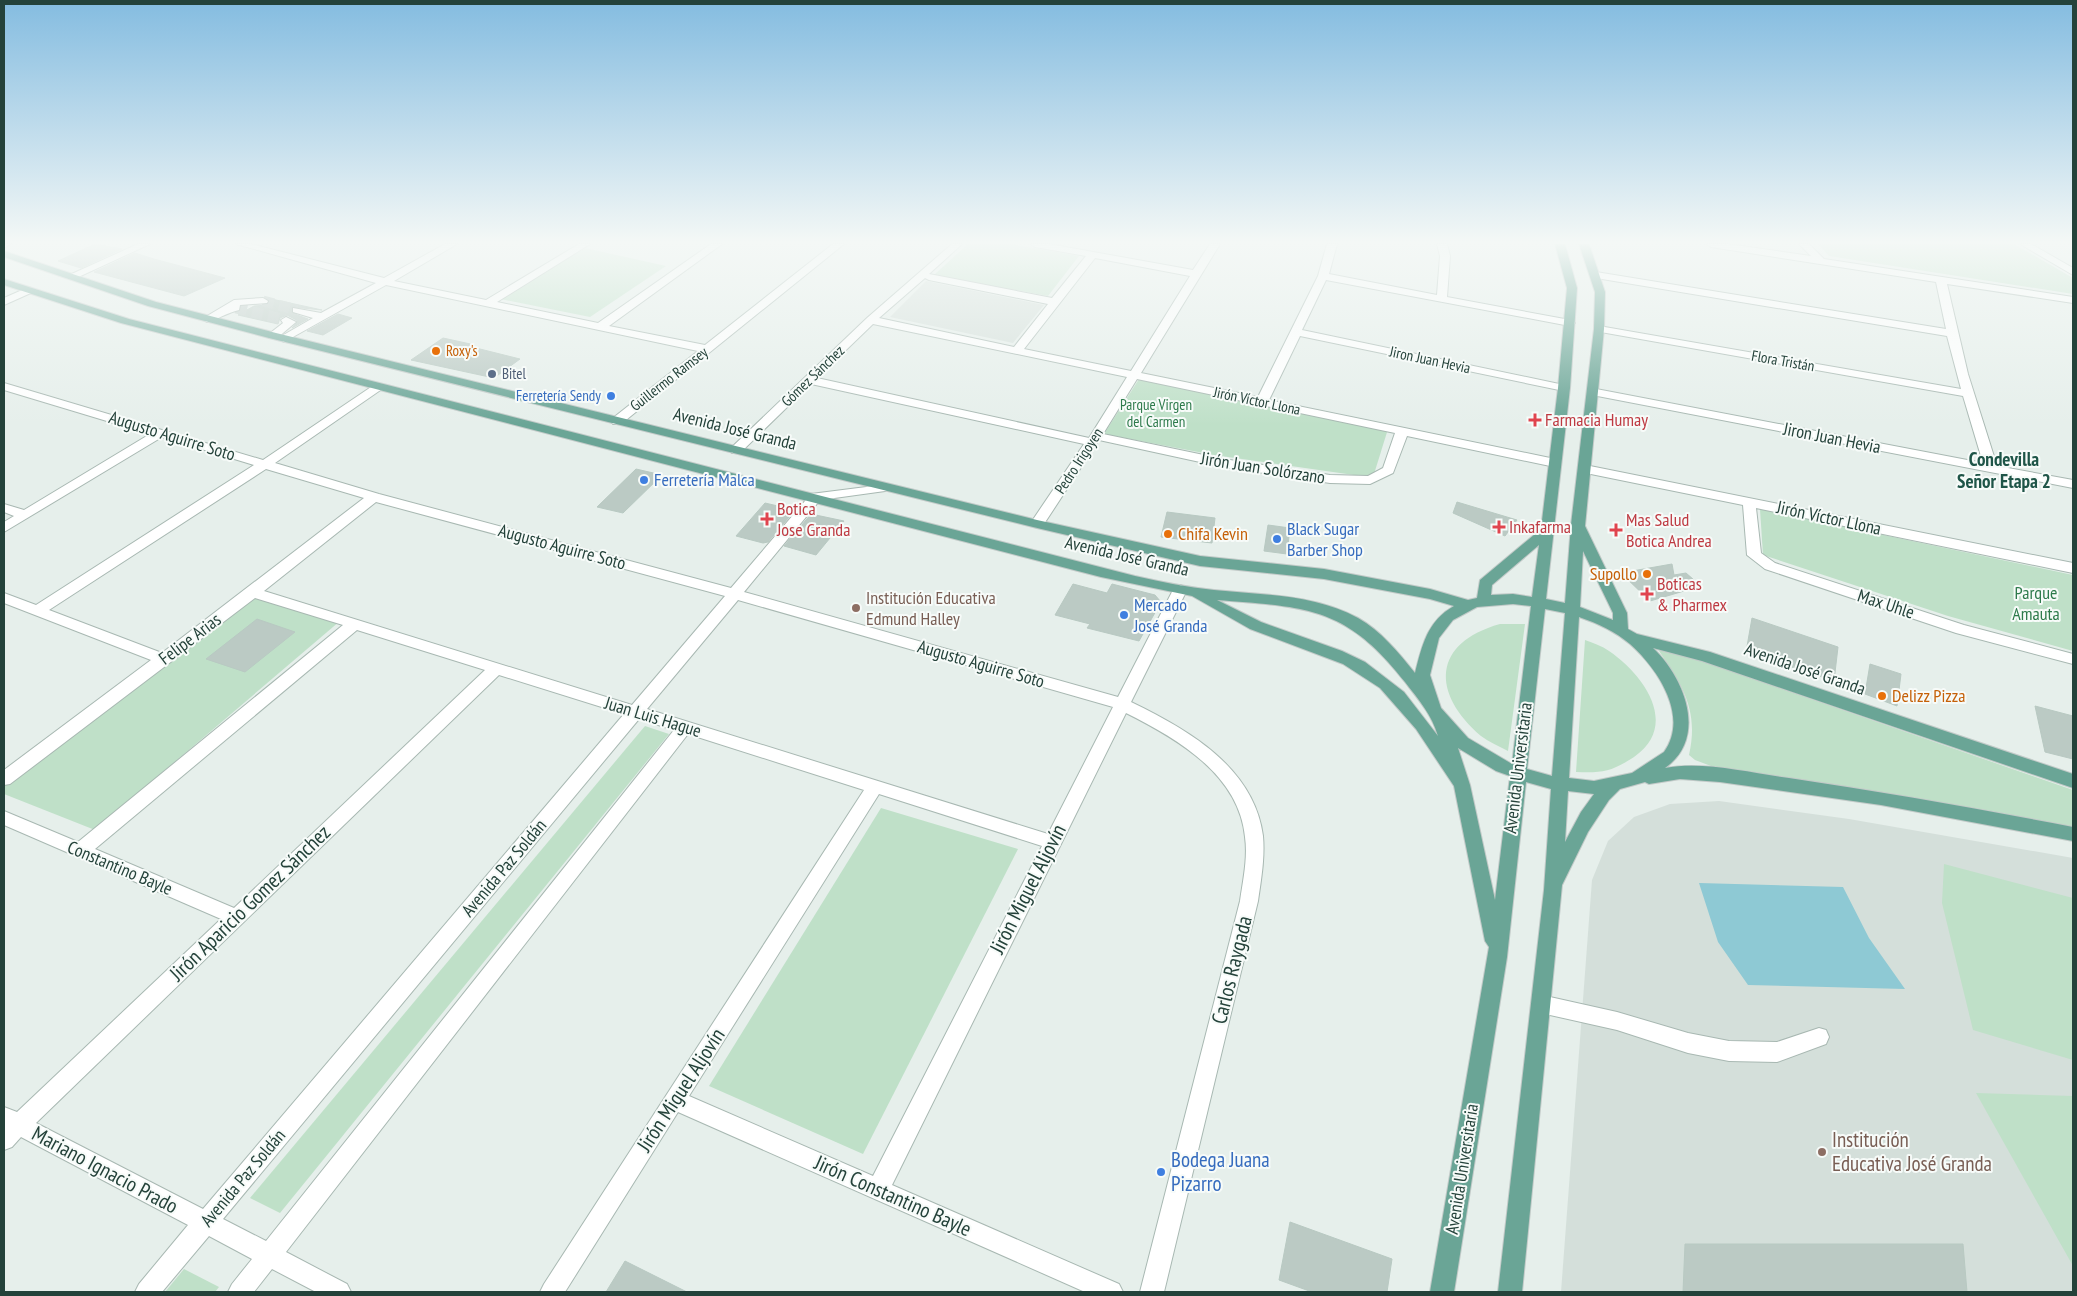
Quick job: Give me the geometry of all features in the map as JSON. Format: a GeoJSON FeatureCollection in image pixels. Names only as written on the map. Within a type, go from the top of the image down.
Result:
{"type":"FeatureCollection","features":[{"type":"Feature","properties":{"kind":"main road","name":"Avenida José Granda"},"geometry":{"type":"LineString","coordinates":[[73,304],[125,322],[186,338],[816,497],[1101,572],[1187,591],[1307,605],[1334,613],[1355,623],[1388,651],[1429,702]]}},
{"type":"Feature","properties":{"kind":"main road","name":"Avenida José Granda"},"geometry":{"type":"LineString","coordinates":[[154,304],[278,337],[1037,524],[1200,561],[1324,574],[1430,594],[1465,604]]}},
{"type":"Feature","properties":{"kind":"main road","name":"Avenida Universitaria"},"geometry":{"type":"LineString","coordinates":[[1442,1292],[1496,957],[1545,532],[1564,388],[1571,304]]}},
{"type":"Feature","properties":{"kind":"main road"},"geometry":{"type":"LineString","coordinates":[[1510,1292],[1554,890],[1571,608],[1591,392],[1600,329],[1600,304]]}},
{"type":"Feature","properties":{"kind":"main road"},"geometry":{"type":"LineString","coordinates":[[186,338],[211,320]]}},
{"type":"Feature","properties":{"kind":"main road"},"geometry":{"type":"LineString","coordinates":[[1578,525],[1620,613],[1621,630]]}},
{"type":"Feature","properties":{"kind":"main road"},"geometry":{"type":"LineString","coordinates":[[1484,600],[1486,583],[1545,532]]}},
{"type":"Feature","properties":{"kind":"main road"},"geometry":{"type":"LineString","coordinates":[[1187,591],[1228,613],[1274,633],[1339,655],[1372,673],[1409,708],[1462,785]]}},
{"type":"Feature","properties":{"kind":"main road"},"geometry":{"type":"LineString","coordinates":[[1640,779],[1660,767],[1674,751],[1681,732],[1682,713],[1667,677],[1648,651],[1636,639],[1596,617],[1571,608],[1537,602],[1484,600],[1465,604],[1437,628],[1428,643],[1422,661],[1422,681],[1429,702],[1443,723],[1463,743],[1517,774],[1560,786],[1614,786],[1680,772],[1720,775],[1881,798],[2073,834]]}},
{"type":"Feature","properties":{"kind":"main road","name":"Avenida José Granda"},"geometry":{"type":"LineString","coordinates":[[1636,639],[1705,656],[2073,781]]}},
{"type":"Feature","properties":{"kind":"main road"},"geometry":{"type":"LineString","coordinates":[[1443,723],[1462,785],[1496,957]]}},
{"type":"Feature","properties":{"kind":"main road"},"geometry":{"type":"LineString","coordinates":[[1554,890],[1587,815],[1594,803],[1614,786]]}},
{"type":"Feature","properties":{"kind":"street"},"geometry":{"type":"LineString","coordinates":[[211,320],[224,309],[233,304]]}},
{"type":"Feature","properties":{"kind":"street"},"geometry":{"type":"LineString","coordinates":[[278,337],[345,304]]}},
{"type":"Feature","properties":{"kind":"street"},"geometry":{"type":"LineString","coordinates":[[495,304],[706,349]]}},
{"type":"Feature","properties":{"kind":"street"},"geometry":{"type":"LineString","coordinates":[[600,327],[632,304]]}},
{"type":"Feature","properties":{"kind":"street","name":"Guillermo Ramsey"},"geometry":{"type":"LineString","coordinates":[[617,420],[762,304]]}},
{"type":"Feature","properties":{"kind":"street","name":"Gómez Sánchez"},"geometry":{"type":"LineString","coordinates":[[736,450],[889,304]]}},
{"type":"Feature","properties":{"kind":"street"},"geometry":{"type":"LineString","coordinates":[[1017,350],[1053,304]]}},
{"type":"Feature","properties":{"kind":"street","name":"Pedro Irigoyen"},"geometry":{"type":"LineString","coordinates":[[1037,524],[1094,439],[1177,304]]}},
{"type":"Feature","properties":{"kind":"street"},"geometry":{"type":"LineString","coordinates":[[1262,402],[1310,304]]}},
{"type":"Feature","properties":{"kind":"street"},"geometry":{"type":"LineString","coordinates":[[1475,304],[1570,323]]}},
{"type":"Feature","properties":{"kind":"street"},"geometry":{"type":"LineString","coordinates":[[1776,304],[1950,333]]}},
{"type":"Feature","properties":{"kind":"street"},"geometry":{"type":"LineString","coordinates":[[1945,304],[1950,333],[1966,393],[1991,467]]}},
{"type":"Feature","properties":{"kind":"street"},"geometry":{"type":"LineString","coordinates":[[224,309],[236,308]]}},
{"type":"Feature","properties":{"kind":"street"},"geometry":{"type":"LineString","coordinates":[[278,337],[288,321],[300,311],[322,317]]}},
{"type":"Feature","properties":{"kind":"street","name":"Jirón Víctor Llona"},"geometry":{"type":"LineString","coordinates":[[871,320],[1555,463]]}},
{"type":"Feature","properties":{"kind":"street","name":"Flora Tristán"},"geometry":{"type":"LineString","coordinates":[[1600,329],[1966,393]]}},
{"type":"Feature","properties":{"kind":"street","name":"Jiron Juan Hevia"},"geometry":{"type":"LineString","coordinates":[[1297,332],[1564,388]]}},
{"type":"Feature","properties":{"kind":"street","name":"Jirón Juan Solórzano"},"geometry":{"type":"LineString","coordinates":[[809,380],[1094,439],[1223,463],[1330,479],[1370,480],[1389,470],[1402,430]]}},
{"type":"Feature","properties":{"kind":"street","name":"Augusto Aguirre Soto"},"geometry":{"type":"LineString","coordinates":[[4,386],[374,497],[735,594],[1121,704]]}},
{"type":"Feature","properties":{"kind":"street"},"geometry":{"type":"LineString","coordinates":[[37,611],[265,464],[378,387]]}},
{"type":"Feature","properties":{"kind":"street","name":"Jiron Juan Hevia"},"geometry":{"type":"LineString","coordinates":[[1591,392],[2073,484]]}},
{"type":"Feature","properties":{"kind":"street"},"geometry":{"type":"LineString","coordinates":[[4,528],[160,433]]}},
{"type":"Feature","properties":{"kind":"street","name":"Jirón Víctor Llona"},"geometry":{"type":"LineString","coordinates":[[1585,469],[2073,568]]}},
{"type":"Feature","properties":{"kind":"street"},"geometry":{"type":"LineString","coordinates":[[816,497],[885,487]]}},
{"type":"Feature","properties":{"kind":"street","name":"Felipe Arias"},"geometry":{"type":"LineString","coordinates":[[4,779],[253,592],[374,497]]}},
{"type":"Feature","properties":{"kind":"street","name":"Avenida Paz Soldán"},"geometry":{"type":"LineString","coordinates":[[147,1292],[816,497]]}},
{"type":"Feature","properties":{"kind":"street","name":"Max Uhle"},"geometry":{"type":"LineString","coordinates":[[1750,502],[1754,555],[1770,566],[1961,629],[2073,659]]}},
{"type":"Feature","properties":{"kind":"street"},"geometry":{"type":"LineString","coordinates":[[4,508],[24,515]]}},
{"type":"Feature","properties":{"kind":"street","name":"Jirón Miguel Aljovín"},"geometry":{"type":"LineString","coordinates":[[878,1190],[1121,704],[1187,591]]}},
{"type":"Feature","properties":{"kind":"street","name":"Juan Luis Hague"},"geometry":{"type":"LineString","coordinates":[[253,592],[1052,842]]}},
{"type":"Feature","properties":{"kind":"street"},"geometry":{"type":"LineString","coordinates":[[4,598],[163,660]]}},
{"type":"Feature","properties":{"kind":"street"},"geometry":{"type":"LineString","coordinates":[[80,851],[354,624]]}},
{"type":"Feature","properties":{"kind":"street","name":"Jirón Aparicio Gomez Sánchez"},"geometry":{"type":"LineString","coordinates":[[9,1127],[236,917],[497,668]]}},
{"type":"Feature","properties":{"kind":"street","name":"Carlos Raygada"},"geometry":{"type":"LineString","coordinates":[[1121,704],[1165,725],[1206,755],[1234,785],[1250,818],[1255,858],[1249,901],[1152,1292]]}},
{"type":"Feature","properties":{"kind":"street"},"geometry":{"type":"LineString","coordinates":[[240,1292],[685,727]]}},
{"type":"Feature","properties":{"kind":"street","name":"Jirón Miguel Aljovín"},"geometry":{"type":"LineString","coordinates":[[552,1292],[875,786]]}},
{"type":"Feature","properties":{"kind":"street","name":"Constantino Bayle"},"geometry":{"type":"LineString","coordinates":[[4,818],[236,917]]}},
{"type":"Feature","properties":{"kind":"street"},"geometry":{"type":"LineString","coordinates":[[1541,1004],[1618,1021],[1688,1043],[1729,1051],[1777,1052],[1819,1037]]}},
{"type":"Feature","properties":{"kind":"street","name":"Jirón Constantino Bayle"},"geometry":{"type":"LineString","coordinates":[[674,1100],[1112,1292]]}},
{"type":"Feature","properties":{"kind":"street","name":"Mariano Ignacio Prado"},"geometry":{"type":"LineString","coordinates":[[9,1127],[206,1223],[339,1292]]}},
{"type":"Feature","properties":{"kind":"shaded area"},"geometry":{"type":"Polygon","coordinates":[[[903,304],[1044,305],[1013,343],[890,317],[903,304]]]}},
{"type":"Feature","properties":{"kind":"shaded area","name":"Institución Educativa José Granda"},"geometry":{"type":"Polygon","coordinates":[[[1719,801],[1849,819],[2073,858],[2073,1292],[1561,1292],[1592,880],[1608,841],[1634,817],[1670,804],[1719,801]]]}},
{"type":"Feature","properties":{"kind":"green space"},"geometry":{"type":"Polygon","coordinates":[[[527,304],[609,304],[590,317],[527,304]]]}},
{"type":"Feature","properties":{"kind":"green space","name":"Parque Virgen del Carmen"},"geometry":{"type":"Polygon","coordinates":[[[1139,379],[1388,429],[1374,474],[1361,476],[1214,455],[1104,434],[1139,379]]]}},
{"type":"Feature","properties":{"kind":"green space","name":"Parque Amauta"},"geometry":{"type":"Polygon","coordinates":[[[1760,509],[2073,575],[2073,651],[1948,616],[1763,555],[1760,509]]]}},
{"type":"Feature","properties":{"kind":"green space"},"geometry":{"type":"Polygon","coordinates":[[[252,594],[340,621],[95,830],[4,794],[4,786],[252,594]]]}},
{"type":"Feature","properties":{"kind":"green space"},"geometry":{"type":"Polygon","coordinates":[[[1500,624],[1525,624],[1508,751],[1481,736],[1465,720],[1453,703],[1447,687],[1446,671],[1451,656],[1461,643],[1478,633],[1500,624]]]}},
{"type":"Feature","properties":{"kind":"green space"},"geometry":{"type":"Polygon","coordinates":[[[1585,640],[1609,651],[1634,673],[1652,701],[1656,716],[1654,730],[1648,744],[1626,762],[1612,769],[1600,772],[1576,772],[1585,640]]]}},
{"type":"Feature","properties":{"kind":"green space"},"geometry":{"type":"Polygon","coordinates":[[[1662,650],[1687,656],[2073,790],[2073,827],[1985,810],[1711,766],[1695,760],[1689,755],[1692,725],[1687,700],[1682,688],[1659,651],[1662,650]]]}},
{"type":"Feature","properties":{"kind":"green space"},"geometry":{"type":"Polygon","coordinates":[[[645,726],[669,734],[280,1213],[250,1198],[645,726]]]}},
{"type":"Feature","properties":{"kind":"green space"},"geometry":{"type":"Polygon","coordinates":[[[881,808],[1018,849],[863,1154],[709,1086],[881,808]]]}},
{"type":"Feature","properties":{"kind":"green space"},"geometry":{"type":"Polygon","coordinates":[[[1944,864],[2073,898],[2073,1060],[1973,1030],[1942,903],[1944,864]]]}},
{"type":"Feature","properties":{"kind":"green space"},"geometry":{"type":"Polygon","coordinates":[[[1976,1093],[2073,1096],[2073,1266],[1976,1093]]]}},
{"type":"Feature","properties":{"kind":"green space"},"geometry":{"type":"Polygon","coordinates":[[[184,1269],[219,1287],[215,1292],[165,1292],[184,1269]]]}},
{"type":"Feature","properties":{"kind":"water"},"geometry":{"type":"Polygon","coordinates":[[[1699,883],[1843,887],[1869,938],[1905,989],[1748,985],[1718,942],[1699,883]]]}},
{"type":"Feature","properties":{"kind":"building"},"geometry":{"type":"Polygon","coordinates":[[[297,304],[322,310],[292,307],[292,313],[308,319],[292,328],[298,321],[287,315],[280,318],[278,324],[238,315],[254,306],[297,304]]]}},
{"type":"Feature","properties":{"kind":"building"},"geometry":{"type":"Polygon","coordinates":[[[338,314],[352,318],[323,335],[307,331],[338,314]]]}},
{"type":"Feature","properties":{"kind":"building"},"geometry":{"type":"Polygon","coordinates":[[[443,338],[475,345],[472,347],[520,359],[494,378],[411,360],[443,338]]]}},
{"type":"Feature","properties":{"kind":"building"},"geometry":{"type":"Polygon","coordinates":[[[636,469],[662,475],[623,513],[597,507],[636,469]]]}},
{"type":"Feature","properties":{"kind":"building"},"geometry":{"type":"Polygon","coordinates":[[[1457,502],[1517,520],[1505,536],[1453,513],[1457,502]]]}},
{"type":"Feature","properties":{"kind":"building"},"geometry":{"type":"Polygon","coordinates":[[[765,503],[795,510],[768,542],[763,543],[736,536],[765,503]]]}},
{"type":"Feature","properties":{"kind":"building"},"geometry":{"type":"Polygon","coordinates":[[[1167,512],[1215,518],[1212,543],[1161,537],[1167,512]]]}},
{"type":"Feature","properties":{"kind":"building"},"geometry":{"type":"Polygon","coordinates":[[[811,514],[844,521],[816,555],[784,546],[811,514]]]}},
{"type":"Feature","properties":{"kind":"building","name":"Black Sugar Barber Shop"},"geometry":{"type":"Polygon","coordinates":[[[1268,525],[1290,528],[1287,554],[1264,551],[1268,525]]]}},
{"type":"Feature","properties":{"kind":"building"},"geometry":{"type":"Polygon","coordinates":[[[1672,564],[1674,575],[1686,573],[1701,586],[1650,601],[1621,573],[1672,564]]]}},
{"type":"Feature","properties":{"kind":"building","name":"Mercado José Granda"},"geometry":{"type":"Polygon","coordinates":[[[1073,584],[1107,593],[1112,584],[1155,595],[1161,602],[1139,641],[1087,628],[1090,624],[1055,615],[1073,584]]]}},
{"type":"Feature","properties":{"kind":"building"},"geometry":{"type":"Polygon","coordinates":[[[1752,618],[1838,647],[1834,681],[1746,652],[1752,618]]]}},
{"type":"Feature","properties":{"kind":"building"},"geometry":{"type":"Polygon","coordinates":[[[257,619],[295,632],[245,672],[206,659],[257,619]]]}},
{"type":"Feature","properties":{"kind":"building"},"geometry":{"type":"Polygon","coordinates":[[[1870,664],[1901,674],[1897,706],[1865,694],[1870,664]]]}},
{"type":"Feature","properties":{"kind":"building"},"geometry":{"type":"Polygon","coordinates":[[[2035,706],[2073,716],[2073,759],[2045,752],[2035,706]]]}},
{"type":"Feature","properties":{"kind":"building"},"geometry":{"type":"Polygon","coordinates":[[[1290,1222],[1392,1259],[1387,1292],[1312,1292],[1279,1280],[1290,1222]]]}},
{"type":"Feature","properties":{"kind":"building"},"geometry":{"type":"Polygon","coordinates":[[[1685,1244],[1963,1244],[1967,1292],[1683,1292],[1685,1244]]]}},
{"type":"Feature","properties":{"kind":"building"},"geometry":{"type":"Polygon","coordinates":[[[625,1261],[687,1292],[606,1292],[625,1261]]]}},
{"type":"Feature","properties":{"kind":"tunnel"},"geometry":{"type":"LineString","coordinates":[[276,304],[297,310]]}},
{"type":"Feature","properties":{"kind":"tunnel"},"geometry":{"type":"LineString","coordinates":[[236,308],[286,320]]}},
{"type":"Feature","properties":{"kind":"place","name":"Roxy's"},"geometry":{"type":"Point","coordinates":[436,351]}},
{"type":"Feature","properties":{"kind":"place","name":"Bitel"},"geometry":{"type":"Point","coordinates":[492,374]}},
{"type":"Feature","properties":{"kind":"place","name":"Ferretería Sendy"},"geometry":{"type":"Point","coordinates":[611,396]}},
{"type":"Feature","properties":{"kind":"place","name":"Farmacia Humay"},"geometry":{"type":"Point","coordinates":[1535,420]}},
{"type":"Feature","properties":{"kind":"place","name":"Ferretería Malca"},"geometry":{"type":"Point","coordinates":[644,480]}},
{"type":"Feature","properties":{"kind":"place","name":"Botica Jose Granda"},"geometry":{"type":"Point","coordinates":[767,519]}},
{"type":"Feature","properties":{"kind":"place","name":"Inkafarma"},"geometry":{"type":"Point","coordinates":[1499,527]}},
{"type":"Feature","properties":{"kind":"place","name":"Mas Salud Botica Andrea"},"geometry":{"type":"Point","coordinates":[1616,530]}},
{"type":"Feature","properties":{"kind":"place","name":"Chifa Kevin"},"geometry":{"type":"Point","coordinates":[1168,534]}},
{"type":"Feature","properties":{"kind":"place","name":"Black Sugar Barber Shop"},"geometry":{"type":"Point","coordinates":[1277,539]}},
{"type":"Feature","properties":{"kind":"place","name":"Supollo"},"geometry":{"type":"Point","coordinates":[1647,574]}},
{"type":"Feature","properties":{"kind":"place","name":"Boticas & Pharmex"},"geometry":{"type":"Point","coordinates":[1647,594]}},
{"type":"Feature","properties":{"kind":"place","name":"Institución Educativa Edmund Halley"},"geometry":{"type":"Point","coordinates":[856,608]}},
{"type":"Feature","properties":{"kind":"place","name":"Mercado José Granda"},"geometry":{"type":"Point","coordinates":[1124,615]}},
{"type":"Feature","properties":{"kind":"place","name":"Delizz Pizza"},"geometry":{"type":"Point","coordinates":[1882,696]}},
{"type":"Feature","properties":{"kind":"place","name":"Institución Educativa José Granda"},"geometry":{"type":"Point","coordinates":[1822,1152]}},
{"type":"Feature","properties":{"kind":"place","name":"Bodega Juana Pizarro"},"geometry":{"type":"Point","coordinates":[1161,1172]}},
{"type":"Feature","properties":{"kind":"district","name":"Condevilla Señor Etapa 2"},"geometry":{"type":"Point","coordinates":[2004,470]}}]}
